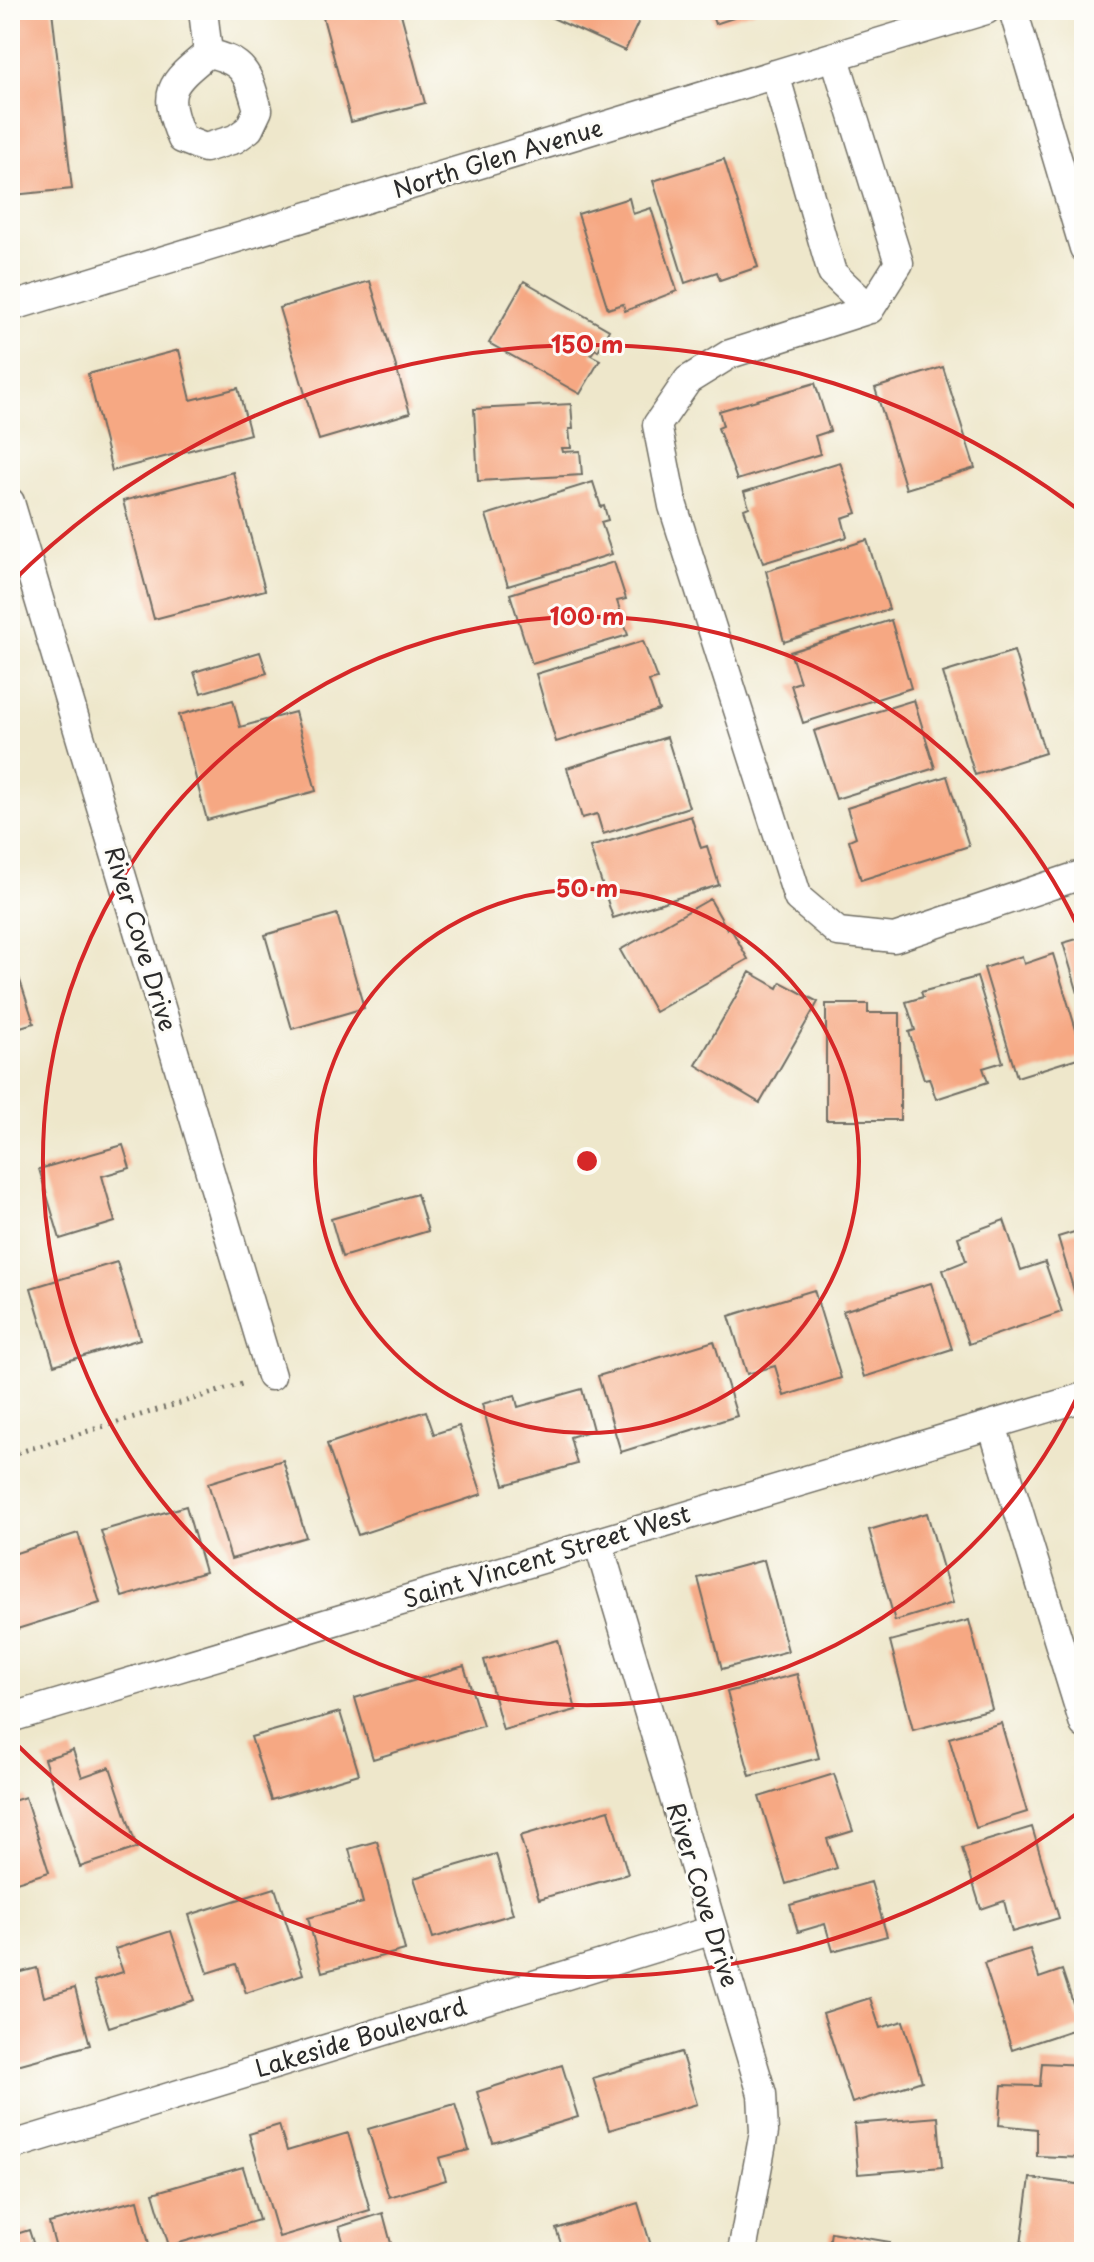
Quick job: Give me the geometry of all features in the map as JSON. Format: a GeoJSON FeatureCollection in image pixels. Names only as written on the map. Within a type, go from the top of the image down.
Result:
{"type":"FeatureCollection","features":[{"type":"Feature","properties":{"kind":"street"},"geometry":{"type":"LineString","coordinates":[[203,10],[208,53]]}},
{"type":"Feature","properties":{"kind":"street","name":"North Glen Avenue"},"geometry":{"type":"LineString","coordinates":[[10,307],[986,10]]}},
{"type":"Feature","properties":{"kind":"street"},"geometry":{"type":"LineString","coordinates":[[1013,10],[1084,248]]}},
{"type":"Feature","properties":{"kind":"street"},"geometry":{"type":"LineString","coordinates":[[835,58],[899,263],[870,309],[730,354],[688,380],[657,425],[673,506],[798,898],[838,932],[894,938],[1084,874]]}},
{"type":"Feature","properties":{"kind":"street"},"geometry":{"type":"LineString","coordinates":[[775,74],[832,273],[870,309]]}},
{"type":"Feature","properties":{"kind":"street","name":"River Cove Drive"},"geometry":{"type":"LineString","coordinates":[[10,502],[271,1376]]}},
{"type":"Feature","properties":{"kind":"street","name":"Saint Vincent Street West"},"geometry":{"type":"LineString","coordinates":[[10,1718],[1084,1397]]}},
{"type":"Feature","properties":{"kind":"street"},"geometry":{"type":"LineString","coordinates":[[992,1425],[1084,1724]]}},
{"type":"Feature","properties":{"kind":"street","name":"River Cove Drive"},"geometry":{"type":"LineString","coordinates":[[598,1542],[762,2094],[764,2132],[742,2252]]}},
{"type":"Feature","properties":{"kind":"street","name":"Lakeside Boulevard"},"geometry":{"type":"LineString","coordinates":[[10,2146],[713,1930]]}},
{"type":"Feature","properties":{"kind":"path"},"geometry":{"type":"LineString","coordinates":[[10,1455],[271,1376]]}},
{"type":"Feature","properties":{"kind":"building"},"geometry":{"type":"Polygon","coordinates":[[[10,10],[52,10],[72,189],[13,195],[10,173],[10,10]]]}},
{"type":"Feature","properties":{"kind":"building"},"geometry":{"type":"Polygon","coordinates":[[[321,10],[400,10],[425,103],[351,122],[321,10]]]}},
{"type":"Feature","properties":{"kind":"building"},"geometry":{"type":"Polygon","coordinates":[[[535,10],[644,10],[625,51],[535,10]]]}},
{"type":"Feature","properties":{"kind":"building"},"geometry":{"type":"Polygon","coordinates":[[[710,10],[755,10],[755,11],[715,24],[710,10]]]}},
{"type":"Feature","properties":{"kind":"building"},"geometry":{"type":"Polygon","coordinates":[[[724,159],[758,267],[720,280],[717,272],[685,283],[653,181],[724,159]]]}},
{"type":"Feature","properties":{"kind":"building"},"geometry":{"type":"Polygon","coordinates":[[[629,198],[633,214],[651,208],[677,291],[625,311],[623,304],[608,309],[578,214],[629,198]]]}},
{"type":"Feature","properties":{"kind":"building"},"geometry":{"type":"Polygon","coordinates":[[[370,281],[410,413],[319,440],[279,308],[370,281]]]}},
{"type":"Feature","properties":{"kind":"building"},"geometry":{"type":"Polygon","coordinates":[[[524,281],[609,330],[598,351],[595,349],[591,355],[600,360],[580,394],[489,343],[524,281]]]}},
{"type":"Feature","properties":{"kind":"building"},"geometry":{"type":"Polygon","coordinates":[[[179,350],[191,400],[238,388],[250,434],[112,471],[88,374],[179,350]]]}},
{"type":"Feature","properties":{"kind":"building"},"geometry":{"type":"Polygon","coordinates":[[[943,367],[975,468],[906,489],[875,388],[943,367]]]}},
{"type":"Feature","properties":{"kind":"building"},"geometry":{"type":"Polygon","coordinates":[[[815,383],[830,431],[815,436],[820,454],[737,480],[718,428],[723,426],[719,411],[815,383]]]}},
{"type":"Feature","properties":{"kind":"building"},"geometry":{"type":"Polygon","coordinates":[[[571,404],[571,448],[562,448],[563,452],[580,451],[582,475],[478,481],[474,409],[571,404]]]}},
{"type":"Feature","properties":{"kind":"building"},"geometry":{"type":"Polygon","coordinates":[[[840,462],[857,513],[842,518],[847,537],[763,563],[744,509],[749,507],[744,492],[840,462]]]}},
{"type":"Feature","properties":{"kind":"building"},"geometry":{"type":"Polygon","coordinates":[[[233,472],[265,590],[154,619],[123,501],[233,472]]]}},
{"type":"Feature","properties":{"kind":"building"},"geometry":{"type":"Polygon","coordinates":[[[593,482],[608,520],[601,522],[612,554],[508,586],[486,515],[593,482]]]}},
{"type":"Feature","properties":{"kind":"building"},"geometry":{"type":"Polygon","coordinates":[[[867,540],[889,609],[784,642],[766,571],[867,540]]]}},
{"type":"Feature","properties":{"kind":"building"},"geometry":{"type":"Polygon","coordinates":[[[614,562],[626,599],[617,601],[628,635],[532,664],[510,594],[614,562]]]}},
{"type":"Feature","properties":{"kind":"building"},"geometry":{"type":"Polygon","coordinates":[[[891,620],[911,688],[803,723],[791,685],[800,682],[790,652],[891,620]]]}},
{"type":"Feature","properties":{"kind":"building"},"geometry":{"type":"Polygon","coordinates":[[[643,641],[657,679],[649,681],[659,710],[556,742],[536,674],[643,641]]]}},
{"type":"Feature","properties":{"kind":"building"},"geometry":{"type":"Polygon","coordinates":[[[1014,651],[1045,753],[975,775],[943,673],[1014,651]]]}},
{"type":"Feature","properties":{"kind":"building"},"geometry":{"type":"Polygon","coordinates":[[[260,652],[267,673],[201,693],[194,672],[260,652]]]}},
{"type":"Feature","properties":{"kind":"building"},"geometry":{"type":"Polygon","coordinates":[[[233,700],[240,727],[295,712],[316,791],[207,820],[179,715],[233,700]]]}},
{"type":"Feature","properties":{"kind":"building"},"geometry":{"type":"Polygon","coordinates":[[[914,700],[935,768],[836,799],[814,731],[914,700]]]}},
{"type":"Feature","properties":{"kind":"building"},"geometry":{"type":"Polygon","coordinates":[[[667,737],[689,807],[603,834],[597,814],[582,818],[567,768],[667,737]]]}},
{"type":"Feature","properties":{"kind":"building"},"geometry":{"type":"Polygon","coordinates":[[[947,776],[969,846],[861,880],[849,840],[856,837],[847,808],[947,776]]]}},
{"type":"Feature","properties":{"kind":"building"},"geometry":{"type":"Polygon","coordinates":[[[691,816],[701,848],[707,846],[719,885],[613,918],[590,847],[691,816]]]}},
{"type":"Feature","properties":{"kind":"building"},"geometry":{"type":"Polygon","coordinates":[[[710,899],[748,959],[655,1012],[620,950],[710,899]]]}},
{"type":"Feature","properties":{"kind":"building"},"geometry":{"type":"Polygon","coordinates":[[[337,914],[364,1008],[292,1029],[265,935],[337,914]]]}},
{"type":"Feature","properties":{"kind":"building"},"geometry":{"type":"Polygon","coordinates":[[[1084,937],[1084,1010],[1083,1010],[1063,943],[1084,937]]]}},
{"type":"Feature","properties":{"kind":"building"},"geometry":{"type":"Polygon","coordinates":[[[10,950],[34,1023],[10,1030],[10,950]]]}},
{"type":"Feature","properties":{"kind":"building"},"geometry":{"type":"Polygon","coordinates":[[[1053,954],[1084,1056],[1017,1077],[984,968],[1022,956],[1024,964],[1053,954]]]}},
{"type":"Feature","properties":{"kind":"building"},"geometry":{"type":"Polygon","coordinates":[[[750,972],[778,988],[781,982],[818,1002],[760,1103],[696,1065],[750,972]]]}},
{"type":"Feature","properties":{"kind":"building"},"geometry":{"type":"Polygon","coordinates":[[[977,977],[1003,1062],[983,1068],[988,1082],[936,1099],[929,1078],[924,1079],[909,1032],[915,1030],[906,1002],[923,997],[921,992],[977,977]]]}},
{"type":"Feature","properties":{"kind":"building"},"geometry":{"type":"Polygon","coordinates":[[[826,1004],[868,1004],[868,1013],[900,1013],[900,1120],[826,1120],[826,1004]]]}},
{"type":"Feature","properties":{"kind":"building"},"geometry":{"type":"Polygon","coordinates":[[[123,1145],[130,1168],[102,1176],[115,1222],[60,1239],[39,1169],[123,1145]]]}},
{"type":"Feature","properties":{"kind":"building"},"geometry":{"type":"Polygon","coordinates":[[[417,1194],[428,1231],[342,1257],[331,1219],[417,1194]]]}},
{"type":"Feature","properties":{"kind":"building"},"geometry":{"type":"Polygon","coordinates":[[[1004,1220],[1021,1270],[1045,1262],[1062,1312],[969,1344],[943,1270],[966,1261],[958,1237],[1004,1220]]]}},
{"type":"Feature","properties":{"kind":"building"},"geometry":{"type":"Polygon","coordinates":[[[1084,1229],[1084,1309],[1080,1311],[1058,1237],[1084,1229]]]}},
{"type":"Feature","properties":{"kind":"building"},"geometry":{"type":"Polygon","coordinates":[[[117,1262],[140,1339],[54,1365],[31,1288],[117,1262]]]}},
{"type":"Feature","properties":{"kind":"building"},"geometry":{"type":"Polygon","coordinates":[[[931,1283],[952,1349],[864,1377],[843,1311],[931,1283]]]}},
{"type":"Feature","properties":{"kind":"building"},"geometry":{"type":"Polygon","coordinates":[[[814,1290],[841,1378],[784,1396],[775,1366],[747,1374],[729,1316],[814,1290]]]}},
{"type":"Feature","properties":{"kind":"building"},"geometry":{"type":"Polygon","coordinates":[[[714,1341],[737,1416],[621,1452],[598,1376],[714,1341]]]}},
{"type":"Feature","properties":{"kind":"building"},"geometry":{"type":"Polygon","coordinates":[[[582,1389],[593,1430],[570,1437],[577,1464],[504,1485],[482,1404],[515,1395],[518,1407],[582,1389]]]}},
{"type":"Feature","properties":{"kind":"building"},"geometry":{"type":"Polygon","coordinates":[[[426,1411],[434,1434],[459,1426],[482,1494],[358,1535],[327,1444],[426,1411]]]}},
{"type":"Feature","properties":{"kind":"building"},"geometry":{"type":"Polygon","coordinates":[[[283,1460],[306,1537],[231,1559],[208,1483],[283,1460]]]}},
{"type":"Feature","properties":{"kind":"building"},"geometry":{"type":"Polygon","coordinates":[[[186,1506],[205,1572],[122,1597],[101,1531],[186,1506]]]}},
{"type":"Feature","properties":{"kind":"building"},"geometry":{"type":"Polygon","coordinates":[[[927,1513],[953,1603],[895,1621],[869,1530],[927,1513]]]}},
{"type":"Feature","properties":{"kind":"building"},"geometry":{"type":"Polygon","coordinates":[[[78,1533],[100,1603],[14,1630],[10,1616],[10,1555],[78,1533]]]}},
{"type":"Feature","properties":{"kind":"building"},"geometry":{"type":"Polygon","coordinates":[[[764,1560],[788,1651],[722,1669],[698,1578],[764,1560]]]}},
{"type":"Feature","properties":{"kind":"building"},"geometry":{"type":"Polygon","coordinates":[[[969,1620],[992,1709],[913,1730],[890,1641],[969,1620]]]}},
{"type":"Feature","properties":{"kind":"building"},"geometry":{"type":"Polygon","coordinates":[[[558,1640],[576,1710],[503,1730],[484,1660],[558,1640]]]}},
{"type":"Feature","properties":{"kind":"building"},"geometry":{"type":"Polygon","coordinates":[[[464,1666],[483,1726],[373,1759],[355,1698],[464,1666]]]}},
{"type":"Feature","properties":{"kind":"building"},"geometry":{"type":"Polygon","coordinates":[[[797,1674],[819,1758],[750,1776],[727,1692],[797,1674]]]}},
{"type":"Feature","properties":{"kind":"building"},"geometry":{"type":"Polygon","coordinates":[[[340,1712],[359,1774],[271,1800],[251,1737],[340,1712]]]}},
{"type":"Feature","properties":{"kind":"building"},"geometry":{"type":"Polygon","coordinates":[[[1001,1723],[1027,1812],[976,1828],[949,1738],[1001,1723]]]}},
{"type":"Feature","properties":{"kind":"building"},"geometry":{"type":"Polygon","coordinates":[[[73,1750],[82,1777],[110,1767],[137,1848],[80,1867],[44,1759],[73,1750]]]}},
{"type":"Feature","properties":{"kind":"building"},"geometry":{"type":"Polygon","coordinates":[[[834,1774],[853,1831],[827,1839],[837,1868],[786,1884],[759,1797],[834,1774]]]}},
{"type":"Feature","properties":{"kind":"building"},"geometry":{"type":"Polygon","coordinates":[[[25,1797],[49,1872],[10,1884],[10,1802],[25,1797]]]}},
{"type":"Feature","properties":{"kind":"building"},"geometry":{"type":"Polygon","coordinates":[[[609,1810],[628,1874],[539,1899],[520,1836],[609,1810]]]}},
{"type":"Feature","properties":{"kind":"building"},"geometry":{"type":"Polygon","coordinates":[[[1032,1827],[1059,1918],[1012,1932],[1004,1901],[981,1909],[962,1848],[1032,1827]]]}},
{"type":"Feature","properties":{"kind":"building"},"geometry":{"type":"Polygon","coordinates":[[[377,1841],[405,1950],[322,1972],[308,1918],[363,1903],[349,1849],[377,1841]]]}},
{"type":"Feature","properties":{"kind":"building"},"geometry":{"type":"Polygon","coordinates":[[[496,1854],[513,1914],[433,1938],[414,1878],[496,1854]]]}},
{"type":"Feature","properties":{"kind":"building"},"geometry":{"type":"Polygon","coordinates":[[[871,1882],[887,1936],[833,1951],[825,1924],[798,1932],[790,1905],[871,1882]]]}},
{"type":"Feature","properties":{"kind":"building"},"geometry":{"type":"Polygon","coordinates":[[[275,1888],[303,1974],[246,1993],[236,1964],[208,1973],[189,1915],[275,1888]]]}},
{"type":"Feature","properties":{"kind":"building"},"geometry":{"type":"Polygon","coordinates":[[[171,1931],[194,2000],[109,2027],[94,1981],[123,1972],[115,1949],[171,1931]]]}},
{"type":"Feature","properties":{"kind":"building"},"geometry":{"type":"Polygon","coordinates":[[[1030,1949],[1039,1978],[1062,1970],[1081,2027],[1012,2050],[984,1963],[1030,1949]]]}},
{"type":"Feature","properties":{"kind":"building"},"geometry":{"type":"Polygon","coordinates":[[[37,1968],[44,1997],[75,1988],[90,2045],[10,2067],[10,1975],[37,1968]]]}},
{"type":"Feature","properties":{"kind":"building"},"geometry":{"type":"Polygon","coordinates":[[[870,1998],[880,2028],[903,2021],[922,2081],[852,2103],[823,2013],[870,1998]]]}},
{"type":"Feature","properties":{"kind":"building"},"geometry":{"type":"Polygon","coordinates":[[[681,2052],[697,2104],[609,2130],[593,2078],[681,2052]]]}},
{"type":"Feature","properties":{"kind":"building"},"geometry":{"type":"Polygon","coordinates":[[[1042,2063],[1084,2065],[1084,2158],[1037,2156],[1037,2129],[999,2125],[1002,2085],[1040,2086],[1042,2063]]]}},
{"type":"Feature","properties":{"kind":"building"},"geometry":{"type":"Polygon","coordinates":[[[562,2065],[578,2117],[493,2143],[477,2092],[562,2065]]]}},
{"type":"Feature","properties":{"kind":"building"},"geometry":{"type":"Polygon","coordinates":[[[455,2104],[469,2150],[439,2158],[446,2180],[389,2197],[368,2129],[455,2104]]]}},
{"type":"Feature","properties":{"kind":"building"},"geometry":{"type":"Polygon","coordinates":[[[938,2117],[942,2167],[858,2174],[854,2124],[938,2117]]]}},
{"type":"Feature","properties":{"kind":"building"},"geometry":{"type":"Polygon","coordinates":[[[279,2125],[287,2151],[348,2133],[370,2210],[279,2237],[249,2134],[279,2125]]]}},
{"type":"Feature","properties":{"kind":"building"},"geometry":{"type":"Polygon","coordinates":[[[243,2167],[259,2220],[169,2246],[153,2193],[243,2167]]]}},
{"type":"Feature","properties":{"kind":"building"},"geometry":{"type":"Polygon","coordinates":[[[1030,2178],[1084,2185],[1082,2252],[1020,2252],[1030,2178]]]}},
{"type":"Feature","properties":{"kind":"building"},"geometry":{"type":"Polygon","coordinates":[[[138,2200],[151,2252],[57,2252],[49,2223],[138,2200]]]}},
{"type":"Feature","properties":{"kind":"building"},"geometry":{"type":"Polygon","coordinates":[[[638,2203],[653,2252],[564,2252],[556,2229],[638,2203]]]}},
{"type":"Feature","properties":{"kind":"building"},"geometry":{"type":"Polygon","coordinates":[[[383,2213],[393,2251],[346,2252],[339,2227],[383,2213]]]}},
{"type":"Feature","properties":{"kind":"building"},"geometry":{"type":"Polygon","coordinates":[[[29,2230],[36,2252],[10,2252],[10,2236],[29,2230]]]}},
{"type":"Feature","properties":{"kind":"building"},"geometry":{"type":"Polygon","coordinates":[[[831,2232],[890,2242],[888,2252],[828,2252],[831,2232]]]}}]}
